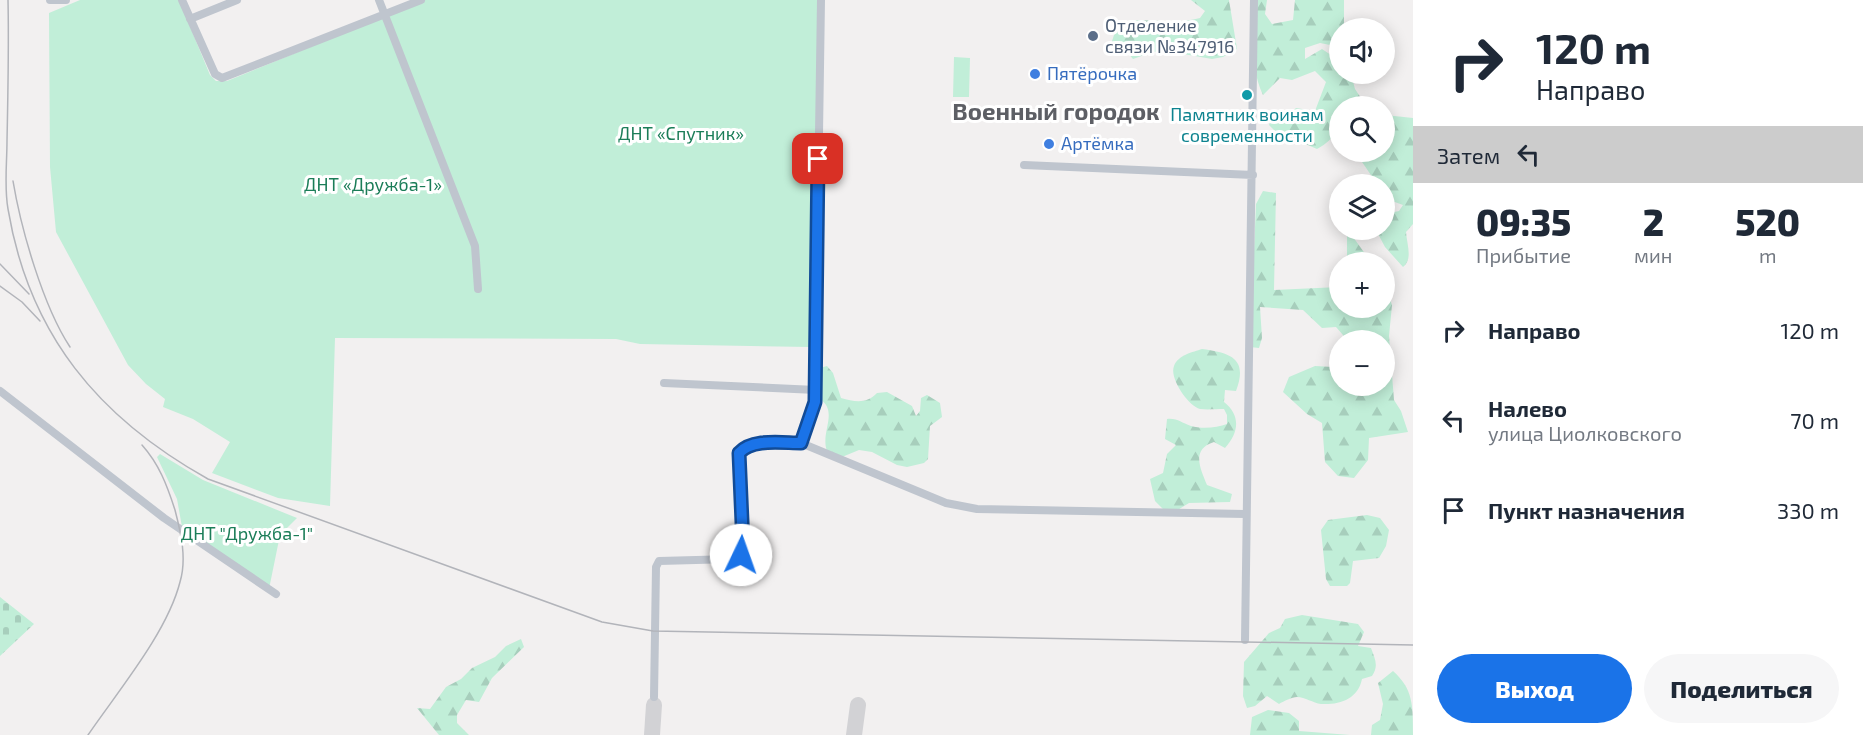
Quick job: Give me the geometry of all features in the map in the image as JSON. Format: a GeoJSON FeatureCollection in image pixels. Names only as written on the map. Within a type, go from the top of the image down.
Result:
{"type":"FeatureCollection","features":[{"type":"Feature","properties":{"kind":"street"},"geometry":{"type":"LineString","coordinates":[[50,0],[66,0]]}},
{"type":"Feature","properties":{"kind":"street"},"geometry":{"type":"LineString","coordinates":[[182,0],[215,74],[222,78],[422,0]]}},
{"type":"Feature","properties":{"kind":"street"},"geometry":{"type":"LineString","coordinates":[[190,19],[237,0]]}},
{"type":"Feature","properties":{"kind":"street"},"geometry":{"type":"LineString","coordinates":[[379,0],[475,246],[478,289]]}},
{"type":"Feature","properties":{"kind":"street"},"geometry":{"type":"LineString","coordinates":[[801,443],[815,402],[816,390],[821,0]]}},
{"type":"Feature","properties":{"kind":"street"},"geometry":{"type":"LineString","coordinates":[[1245,640],[1254,0]]}},
{"type":"Feature","properties":{"kind":"street"},"geometry":{"type":"LineString","coordinates":[[1024,165],[1253,175]]}},
{"type":"Feature","properties":{"kind":"street"},"geometry":{"type":"LineString","coordinates":[[664,383],[816,390]]}},
{"type":"Feature","properties":{"kind":"street"},"geometry":{"type":"LineString","coordinates":[[0,391],[164,518],[276,594]]}},
{"type":"Feature","properties":{"kind":"street"},"geometry":{"type":"LineString","coordinates":[[654,697],[653,627],[656,567],[659,561],[733,559],[741,555],[743,545],[739,453],[744,447],[756,444],[801,443],[946,503],[977,509],[1245,514]]}},
{"type":"Feature","properties":{"kind":"green space","name":"ДНТ «Дружба-1»"},"geometry":{"type":"Polygon","coordinates":[[[80,0],[179,0],[210,75],[216,81],[227,81],[425,0],[819,0],[811,347],[640,344],[616,339],[335,338],[330,506],[278,498],[212,473],[230,442],[193,419],[163,407],[165,399],[146,384],[128,365],[56,232],[50,167],[49,13],[80,0]]]}},
{"type":"Feature","properties":{"kind":"green space"},"geometry":{"type":"Polygon","coordinates":[[[1191,0],[1229,0],[1237,49],[1223,57],[1212,59],[1166,51],[1153,52],[1133,59],[1128,53],[1114,51],[1112,41],[1118,23],[1200,18],[1205,11],[1191,0]]]}},
{"type":"Feature","properties":{"kind":"green space"},"geometry":{"type":"Polygon","coordinates":[[[1254,0],[1267,0],[1265,14],[1272,24],[1293,20],[1295,0],[1344,0],[1344,18],[1329,18],[1329,45],[1320,43],[1305,48],[1305,59],[1322,49],[1329,54],[1329,84],[1354,84],[1360,96],[1329,96],[1329,141],[1317,149],[1275,131],[1269,125],[1273,114],[1284,119],[1296,108],[1315,111],[1326,82],[1315,71],[1292,80],[1280,78],[1263,95],[1256,72],[1253,36],[1254,0]]]}},
{"type":"Feature","properties":{"kind":"green space"},"geometry":{"type":"Polygon","coordinates":[[[954,57],[970,58],[969,97],[953,97],[954,57]]]}},
{"type":"Feature","properties":{"kind":"green space"},"geometry":{"type":"Polygon","coordinates":[[[1395,116],[1413,118],[1413,224],[1406,232],[1409,256],[1403,267],[1395,258],[1395,252],[1390,252],[1381,240],[1395,240],[1395,212],[1399,211],[1403,205],[1395,202],[1395,174],[1370,174],[1362,162],[1395,162],[1395,116]]]}},
{"type":"Feature","properties":{"kind":"green space"},"geometry":{"type":"Polygon","coordinates":[[[1263,191],[1276,193],[1274,290],[1329,287],[1329,318],[1391,318],[1390,330],[1322,328],[1303,310],[1260,307],[1262,338],[1259,348],[1250,347],[1256,204],[1263,191]]]}},
{"type":"Feature","properties":{"kind":"green space"},"geometry":{"type":"Polygon","coordinates":[[[1347,240],[1355,240],[1364,252],[1347,252],[1347,240]]]}},
{"type":"Feature","properties":{"kind":"green space"},"geometry":{"type":"Polygon","coordinates":[[[1202,349],[1229,356],[1235,360],[1240,372],[1236,391],[1225,390],[1224,402],[1235,418],[1233,436],[1225,448],[1214,442],[1207,445],[1202,449],[1199,460],[1207,485],[1232,494],[1230,502],[1189,503],[1176,511],[1165,511],[1155,501],[1150,479],[1163,473],[1167,454],[1176,445],[1165,439],[1167,419],[1199,428],[1227,424],[1224,409],[1195,407],[1185,397],[1174,377],[1174,366],[1179,359],[1202,349]]]}},
{"type":"Feature","properties":{"kind":"green space"},"geometry":{"type":"Polygon","coordinates":[[[827,366],[833,373],[841,398],[860,401],[869,399],[877,393],[887,392],[912,406],[916,416],[920,411],[921,398],[927,395],[940,403],[942,417],[930,426],[928,459],[924,463],[907,467],[897,465],[872,452],[859,450],[842,457],[827,451],[825,444],[829,416],[825,404],[820,399],[820,368],[827,366]]]}},
{"type":"Feature","properties":{"kind":"green space"},"geometry":{"type":"Polygon","coordinates":[[[1315,366],[1329,367],[1329,396],[1394,396],[1401,411],[1408,432],[1369,438],[1368,460],[1354,478],[1338,476],[1325,462],[1322,423],[1307,414],[1283,392],[1289,377],[1315,366]]]}},
{"type":"Feature","properties":{"kind":"green space","name":"ДНТ \"Дружба-1\""},"geometry":{"type":"Polygon","coordinates":[[[160,454],[203,480],[297,518],[280,535],[269,589],[182,527],[177,499],[157,457],[160,454]]]}},
{"type":"Feature","properties":{"kind":"green space"},"geometry":{"type":"Polygon","coordinates":[[[1367,515],[1380,518],[1389,530],[1386,546],[1379,558],[1353,561],[1350,583],[1347,586],[1330,586],[1326,579],[1321,530],[1328,520],[1367,515]]]}},
{"type":"Feature","properties":{"kind":"green space"},"geometry":{"type":"Polygon","coordinates":[[[0,597],[34,624],[0,656],[0,597]]]}},
{"type":"Feature","properties":{"kind":"green space"},"geometry":{"type":"Polygon","coordinates":[[[1302,615],[1358,624],[1364,632],[1358,646],[1371,648],[1375,659],[1376,666],[1372,676],[1362,679],[1357,691],[1341,702],[1321,704],[1297,697],[1279,704],[1267,696],[1255,706],[1247,708],[1243,696],[1244,662],[1269,633],[1280,628],[1285,619],[1302,615]]]}},
{"type":"Feature","properties":{"kind":"green space"},"geometry":{"type":"Polygon","coordinates":[[[521,639],[524,647],[492,678],[479,702],[466,700],[457,715],[457,723],[469,735],[439,735],[417,708],[430,709],[446,687],[461,679],[472,668],[495,657],[506,646],[521,639]]]}},
{"type":"Feature","properties":{"kind":"green space"},"geometry":{"type":"Polygon","coordinates":[[[1393,671],[1408,691],[1413,714],[1413,735],[1371,735],[1372,725],[1380,720],[1383,704],[1378,683],[1393,671]]]}},
{"type":"Feature","properties":{"kind":"green space"},"geometry":{"type":"Polygon","coordinates":[[[1268,710],[1289,713],[1299,721],[1299,731],[1350,735],[1250,735],[1252,717],[1268,710]]]}},
{"type":"Feature","properties":{"kind":"taxiway"},"geometry":{"type":"LineString","coordinates":[[652,735],[654,705]]}},
{"type":"Feature","properties":{"kind":"taxiway"},"geometry":{"type":"LineString","coordinates":[[854,735],[858,705]]}},
{"type":"Feature","properties":{"kind":"railway"},"geometry":{"type":"LineString","coordinates":[[8,0],[7,201],[18,254],[33,296],[52,334],[75,368],[102,400],[134,429],[169,455],[208,479],[602,622],[653,631],[1413,645]]}},
{"type":"Feature","properties":{"kind":"railway"},"geometry":{"type":"LineString","coordinates":[[13,181],[34,267],[51,311],[70,347]]}},
{"type":"Feature","properties":{"kind":"railway"},"geometry":{"type":"LineString","coordinates":[[0,264],[29,294]]}},
{"type":"Feature","properties":{"kind":"railway"},"geometry":{"type":"LineString","coordinates":[[0,286],[22,302],[40,321]]}},
{"type":"Feature","properties":{"kind":"railway"},"geometry":{"type":"LineString","coordinates":[[88,735],[153,641],[174,601],[182,573],[182,546],[175,510],[162,475],[142,445]]}},
{"type":"Feature","properties":{"kind":"place","name":"Отделение связи №347916"},"geometry":{"type":"Point","coordinates":[1093,36]}},
{"type":"Feature","properties":{"kind":"place","name":"Пятёрочка"},"geometry":{"type":"Point","coordinates":[1035,74]}},
{"type":"Feature","properties":{"kind":"place","name":"Памятник воинам современности"},"geometry":{"type":"Point","coordinates":[1247,95]}},
{"type":"Feature","properties":{"kind":"place","name":"Артёмка"},"geometry":{"type":"Point","coordinates":[1049,144]}},
{"type":"Feature","properties":{"kind":"district","name":"Военный городок"},"geometry":{"type":"Point","coordinates":[1056,112]}},
{"type":"Feature","properties":{"kind":"route"},"geometry":{"type":"LineString","coordinates":[[741,555],[743,545],[739,453],[744,447],[756,444],[801,443],[815,402],[818,159]]}},
{"type":"Feature","properties":{"kind":"park label","name":"ДНТ «Спутник»"},"geometry":{"type":"Point","coordinates":[681,134]}}]}
